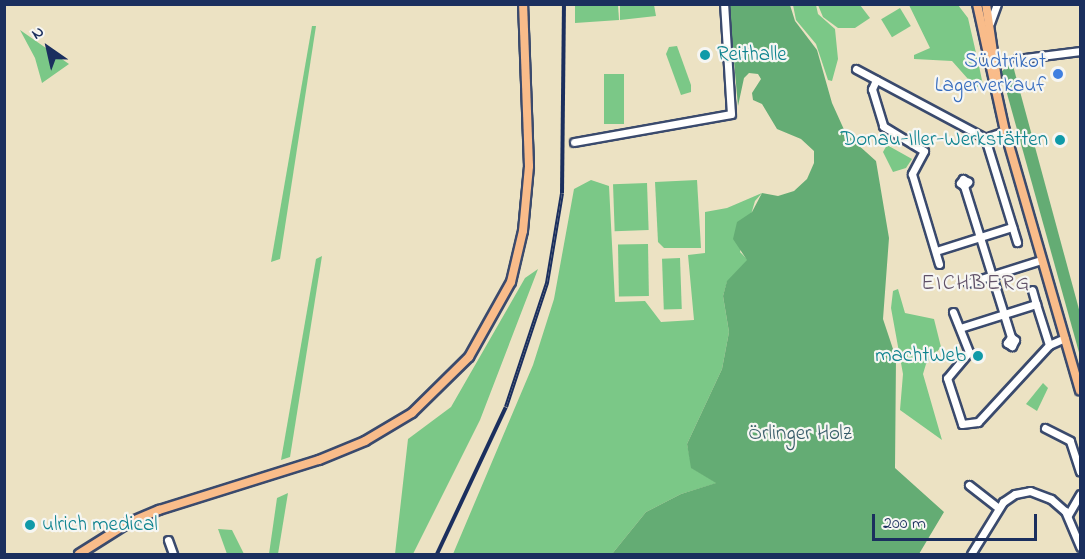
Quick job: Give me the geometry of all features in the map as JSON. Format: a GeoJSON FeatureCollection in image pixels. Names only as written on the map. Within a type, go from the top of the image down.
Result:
{"type":"FeatureCollection","features":[{"type":"Feature","properties":{"kind":"main road"},"geometry":{"type":"LineString","coordinates":[[79,555],[128,523],[159,510],[319,460],[364,441],[412,413],[436,393],[474,349],[511,282],[523,231],[529,139],[523,4]]}},
{"type":"Feature","properties":{"kind":"main road"},"geometry":{"type":"LineString","coordinates":[[977,4],[1005,131],[1080,390]]}},
{"type":"Feature","properties":{"kind":"main road"},"geometry":{"type":"LineString","coordinates":[[986,4],[997,92]]}},
{"type":"Feature","properties":{"kind":"street"},"geometry":{"type":"LineString","coordinates":[[574,142],[731,114],[724,4]]}},
{"type":"Feature","properties":{"kind":"street"},"geometry":{"type":"LineString","coordinates":[[990,25],[997,4]]}},
{"type":"Feature","properties":{"kind":"street"},"geometry":{"type":"LineString","coordinates":[[1017,59],[1080,51]]}},
{"type":"Feature","properties":{"kind":"street"},"geometry":{"type":"LineString","coordinates":[[856,69],[985,138],[1017,242]]}},
{"type":"Feature","properties":{"kind":"street"},"geometry":{"type":"LineString","coordinates":[[876,80],[872,88],[883,126],[924,151],[912,174],[939,264]]}},
{"type":"Feature","properties":{"kind":"street"},"geometry":{"type":"LineString","coordinates":[[985,138],[1005,131]]}},
{"type":"Feature","properties":{"kind":"street"},"geometry":{"type":"LineString","coordinates":[[964,186],[991,275],[1007,314],[1011,337]]}},
{"type":"Feature","properties":{"kind":"street"},"geometry":{"type":"LineString","coordinates":[[936,250],[1012,227]]}},
{"type":"Feature","properties":{"kind":"street"},"geometry":{"type":"LineString","coordinates":[[968,283],[1041,260]]}},
{"type":"Feature","properties":{"kind":"street"},"geometry":{"type":"LineString","coordinates":[[1032,290],[1049,345]]}},
{"type":"Feature","properties":{"kind":"street"},"geometry":{"type":"LineString","coordinates":[[960,328],[1036,304]]}},
{"type":"Feature","properties":{"kind":"street"},"geometry":{"type":"LineString","coordinates":[[952,312],[969,352],[947,378],[962,424],[978,422],[1049,345],[1065,338]]}},
{"type":"Feature","properties":{"kind":"street"},"geometry":{"type":"LineString","coordinates":[[1045,428],[1070,441],[1080,471]]}},
{"type":"Feature","properties":{"kind":"street"},"geometry":{"type":"LineString","coordinates":[[969,485],[998,508]]}},
{"type":"Feature","properties":{"kind":"street"},"geometry":{"type":"LineString","coordinates":[[971,555],[998,508],[1013,495],[1030,491],[1051,499],[1068,515],[1080,547]]}},
{"type":"Feature","properties":{"kind":"street"},"geometry":{"type":"LineString","coordinates":[[1068,515],[1080,494]]}},
{"type":"Feature","properties":{"kind":"street"},"geometry":{"type":"LineString","coordinates":[[168,540],[173,555]]}},
{"type":"Feature","properties":{"kind":"green space"},"geometry":{"type":"Polygon","coordinates":[[[575,5],[618,5],[619,20],[575,23],[575,5]]]}},
{"type":"Feature","properties":{"kind":"green space"},"geometry":{"type":"Polygon","coordinates":[[[620,5],[654,5],[656,16],[620,20],[620,5]]]}},
{"type":"Feature","properties":{"kind":"green space","name":"Örlinger Holz"},"geometry":{"type":"Polygon","coordinates":[[[729,5],[790,5],[795,21],[817,50],[832,103],[846,134],[876,161],[889,238],[883,319],[896,358],[895,468],[944,512],[919,554],[612,554],[646,512],[681,494],[716,483],[691,468],[687,444],[722,369],[729,332],[723,296],[727,281],[747,260],[733,239],[737,222],[752,212],[762,193],[778,196],[794,191],[807,179],[814,163],[814,151],[801,139],[777,129],[762,104],[753,100],[752,93],[761,79],[758,74],[749,73],[744,78],[738,106],[729,5]]]}},
{"type":"Feature","properties":{"kind":"green space"},"geometry":{"type":"Polygon","coordinates":[[[793,5],[816,5],[818,14],[835,29],[838,59],[832,81],[828,80],[816,44],[796,20],[793,5]]]}},
{"type":"Feature","properties":{"kind":"green space"},"geometry":{"type":"Polygon","coordinates":[[[818,5],[860,5],[870,18],[855,28],[838,28],[823,17],[818,5]]]}},
{"type":"Feature","properties":{"kind":"green space"},"geometry":{"type":"Polygon","coordinates":[[[909,5],[958,5],[968,18],[979,66],[983,85],[976,88],[952,61],[914,59],[914,55],[930,48],[909,5]]]}},
{"type":"Feature","properties":{"kind":"green space"},"geometry":{"type":"Polygon","coordinates":[[[900,8],[911,26],[892,37],[881,19],[900,8]]]}},
{"type":"Feature","properties":{"kind":"green space"},"geometry":{"type":"Polygon","coordinates":[[[312,26],[316,26],[280,259],[271,262],[312,26]]]}},
{"type":"Feature","properties":{"kind":"green space"},"geometry":{"type":"Polygon","coordinates":[[[20,30],[69,64],[42,83],[35,58],[20,30]]]}},
{"type":"Feature","properties":{"kind":"green space"},"geometry":{"type":"Polygon","coordinates":[[[677,46],[691,85],[691,92],[681,95],[666,54],[669,47],[677,46]]]}},
{"type":"Feature","properties":{"kind":"green space"},"geometry":{"type":"Polygon","coordinates":[[[1012,62],[1080,313],[1080,356],[1001,72],[1012,62]]]}},
{"type":"Feature","properties":{"kind":"green space"},"geometry":{"type":"Polygon","coordinates":[[[604,74],[624,74],[624,124],[604,124],[604,74]]]}},
{"type":"Feature","properties":{"kind":"green space"},"geometry":{"type":"Polygon","coordinates":[[[887,145],[912,159],[906,168],[893,172],[883,152],[887,145]]]}},
{"type":"Feature","properties":{"kind":"green space"},"geometry":{"type":"Polygon","coordinates":[[[591,180],[609,186],[615,302],[645,301],[661,322],[694,320],[688,255],[705,253],[705,212],[727,208],[762,193],[755,201],[740,252],[748,260],[727,282],[723,296],[729,332],[722,369],[687,444],[692,468],[717,483],[681,494],[646,512],[612,554],[453,554],[533,365],[554,299],[574,189],[591,180]]]}},
{"type":"Feature","properties":{"kind":"green space"},"geometry":{"type":"Polygon","coordinates":[[[697,180],[701,248],[664,248],[658,242],[655,182],[697,180]]]}},
{"type":"Feature","properties":{"kind":"green space"},"geometry":{"type":"Polygon","coordinates":[[[647,183],[649,230],[615,231],[613,184],[647,183]]]}},
{"type":"Feature","properties":{"kind":"green space"},"geometry":{"type":"Polygon","coordinates":[[[648,244],[649,296],[619,297],[618,245],[648,244]]]}},
{"type":"Feature","properties":{"kind":"green space"},"geometry":{"type":"Polygon","coordinates":[[[322,256],[290,457],[281,460],[316,259],[322,256]]]}},
{"type":"Feature","properties":{"kind":"green space"},"geometry":{"type":"Polygon","coordinates":[[[680,258],[682,309],[664,310],[662,259],[680,258]]]}},
{"type":"Feature","properties":{"kind":"green space"},"geometry":{"type":"Polygon","coordinates":[[[538,269],[480,420],[413,554],[395,554],[408,439],[451,407],[525,278],[538,269]]]}},
{"type":"Feature","properties":{"kind":"green space"},"geometry":{"type":"Polygon","coordinates":[[[898,289],[905,313],[934,319],[941,347],[926,364],[923,374],[942,440],[900,410],[903,374],[891,308],[893,291],[898,289]]]}},
{"type":"Feature","properties":{"kind":"green space"},"geometry":{"type":"Polygon","coordinates":[[[1043,383],[1048,388],[1037,411],[1026,404],[1043,383]]]}},
{"type":"Feature","properties":{"kind":"green space"},"geometry":{"type":"Polygon","coordinates":[[[288,493],[278,554],[269,554],[277,498],[288,493]]]}},
{"type":"Feature","properties":{"kind":"green space"},"geometry":{"type":"Polygon","coordinates":[[[218,529],[232,530],[244,554],[227,554],[218,529]]]}},
{"type":"Feature","properties":{"kind":"railway"},"geometry":{"type":"LineString","coordinates":[[437,554],[506,407],[547,283],[562,193],[564,4]]}},
{"type":"Feature","properties":{"kind":"place","name":"Reithalle"},"geometry":{"type":"Point","coordinates":[705,55]}},
{"type":"Feature","properties":{"kind":"place","name":"Südtrikot Lagerverkauf"},"geometry":{"type":"Point","coordinates":[1058,74]}},
{"type":"Feature","properties":{"kind":"place","name":"Donau-Iller-Werkstätten"},"geometry":{"type":"Point","coordinates":[1060,140]}},
{"type":"Feature","properties":{"kind":"place","name":"machtWeb"},"geometry":{"type":"Point","coordinates":[978,356]}},
{"type":"Feature","properties":{"kind":"place","name":"ulrich medical"},"geometry":{"type":"Point","coordinates":[30,525]}},
{"type":"Feature","properties":{"kind":"district","name":"EICHBERG"},"geometry":{"type":"Point","coordinates":[976,285]}}]}
